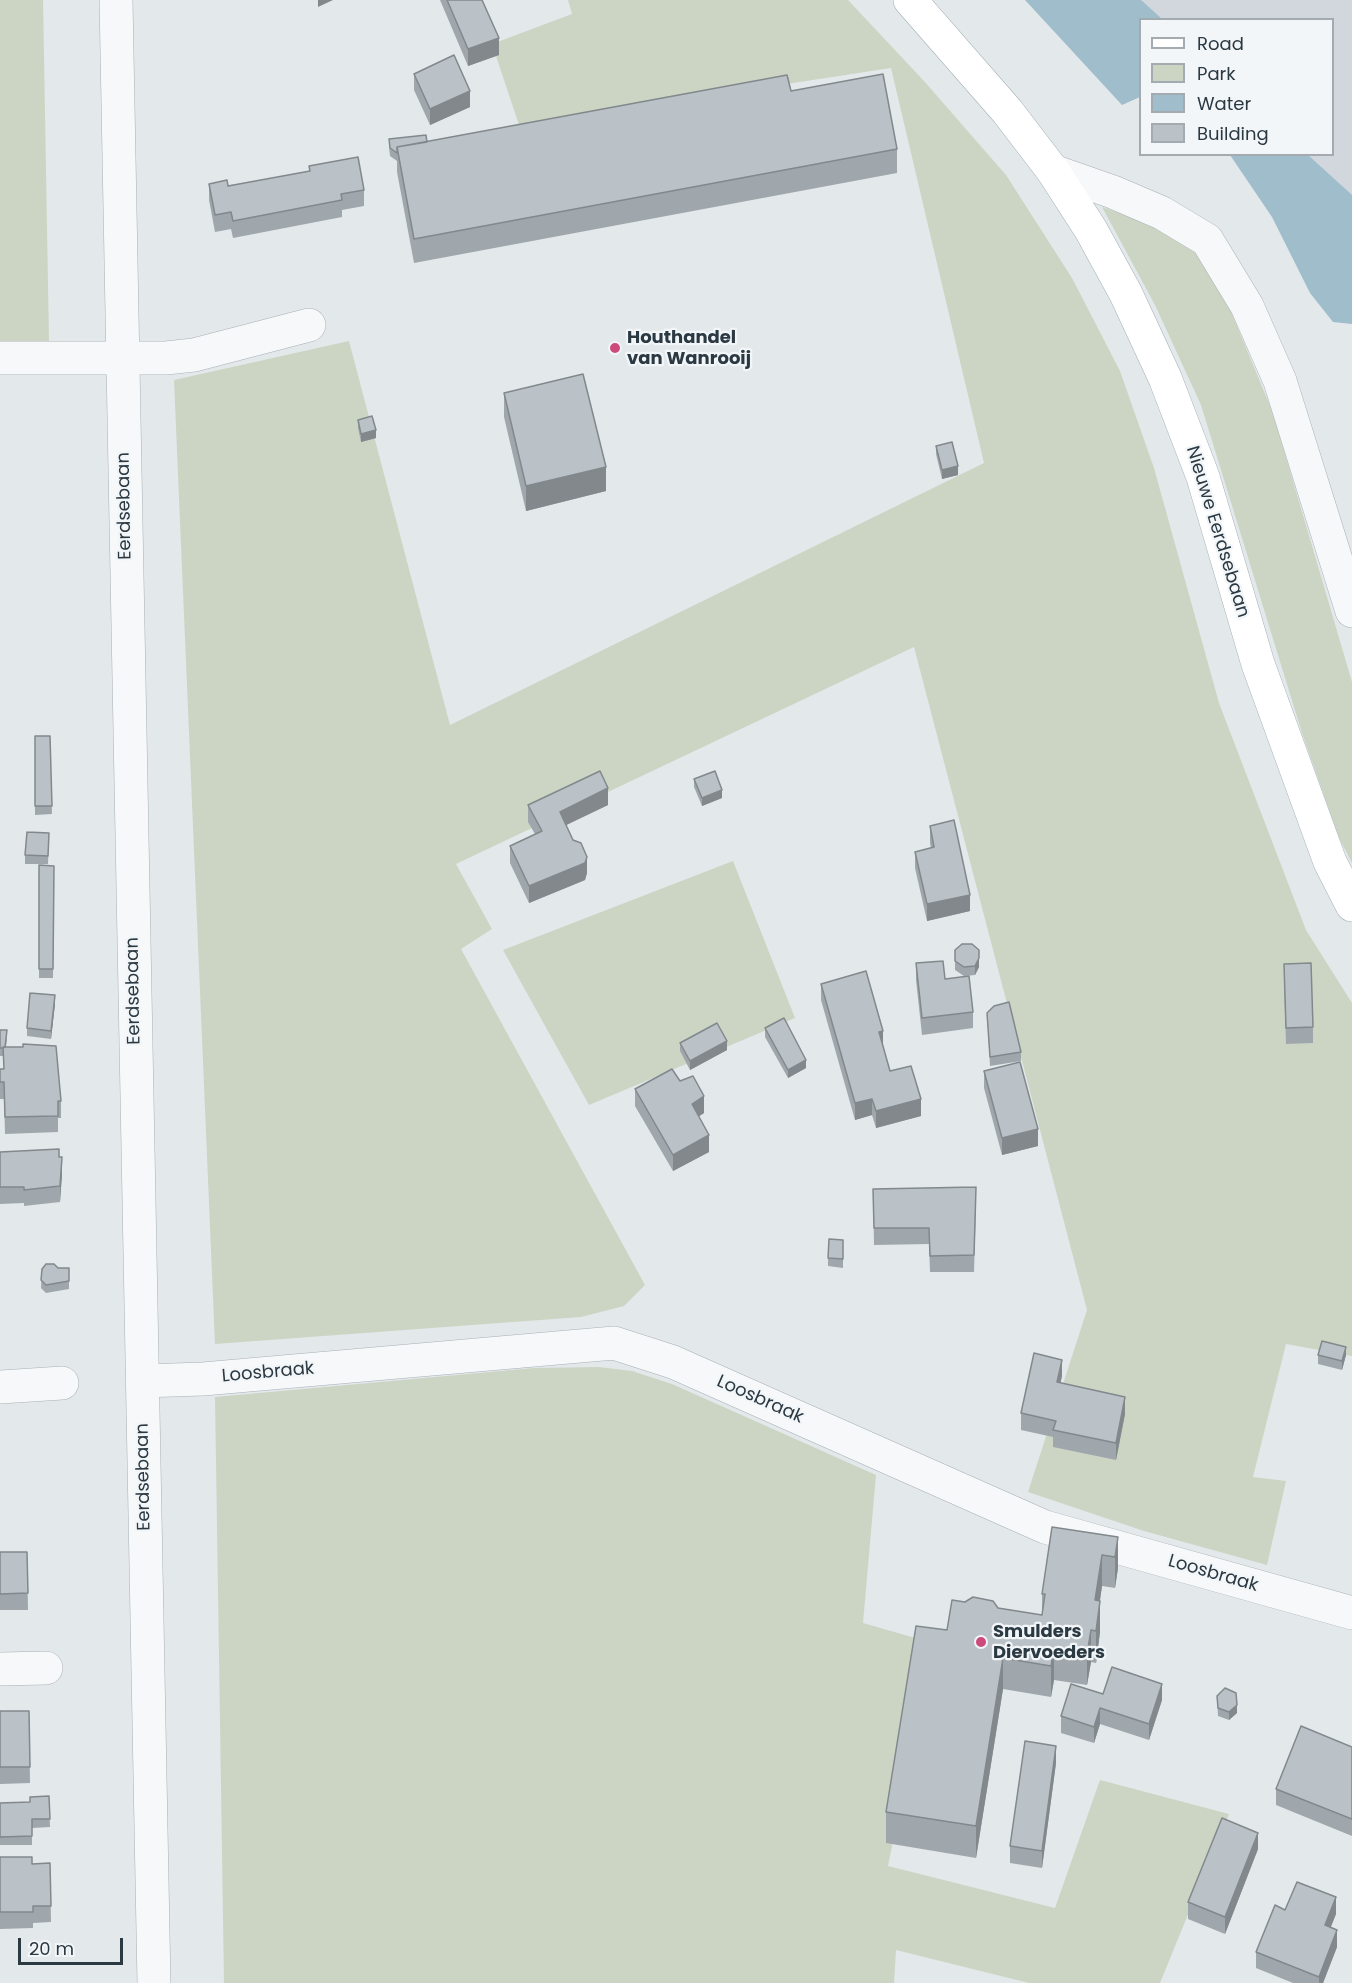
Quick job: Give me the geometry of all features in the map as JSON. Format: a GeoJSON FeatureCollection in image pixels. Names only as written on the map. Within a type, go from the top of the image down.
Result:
{"type":"FeatureCollection","features":[{"type":"Feature","properties":{"kind":"main road","name":"Nieuwe Eerdsebaan"},"geometry":{"type":"LineString","coordinates":[[910,0],[1007,111],[1053,171],[1106,258],[1165,378],[1203,477],[1258,664],[1330,862],[1352,905]]}},
{"type":"Feature","properties":{"kind":"street","name":"Eerdsebaan"},"geometry":{"type":"LineString","coordinates":[[116,0],[121,359],[154,1983]]}},
{"type":"Feature","properties":{"kind":"street"},"geometry":{"type":"LineString","coordinates":[[1053,171],[1113,192],[1162,213],[1207,240],[1247,306],[1280,381],[1352,611]]}},
{"type":"Feature","properties":{"kind":"street"},"geometry":{"type":"LineString","coordinates":[[0,358],[121,359],[194,355],[309,325]]}},
{"type":"Feature","properties":{"kind":"street","name":"Loosbraak"},"geometry":{"type":"LineString","coordinates":[[142,1381],[203,1379],[614,1343],[673,1362],[1045,1527],[1352,1613]]}},
{"type":"Feature","properties":{"kind":"street"},"geometry":{"type":"LineString","coordinates":[[0,1387],[62,1383]]}},
{"type":"Feature","properties":{"kind":"street"},"geometry":{"type":"LineString","coordinates":[[0,1670],[46,1668]]}},
{"type":"Feature","properties":{"kind":"shaded area"},"geometry":{"type":"Polygon","coordinates":[[[1124,0],[1352,0],[1352,286],[1260,156],[1334,156],[1334,18],[1142,18],[1124,0]]]}},
{"type":"Feature","properties":{"kind":"green space"},"geometry":{"type":"Polygon","coordinates":[[[0,0],[43,0],[49,341],[10,345],[0,345],[0,0]]]}},
{"type":"Feature","properties":{"kind":"green space"},"geometry":{"type":"Polygon","coordinates":[[[568,0],[848,0],[924,81],[1006,175],[1072,278],[1120,371],[1154,468],[1219,703],[1306,930],[1352,1003],[1352,1356],[1286,1344],[1253,1477],[1286,1481],[1267,1565],[1144,1531],[1028,1492],[1087,1310],[914,647],[456,864],[492,929],[461,949],[645,1285],[624,1306],[581,1317],[215,1344],[174,380],[349,341],[450,725],[984,463],[891,68],[519,125],[492,44],[572,14],[568,0]]]}},
{"type":"Feature","properties":{"kind":"green space"},"geometry":{"type":"Polygon","coordinates":[[[1102,207],[1182,235],[1215,273],[1273,413],[1352,682],[1352,863],[1339,838],[1302,733],[1201,405],[1155,305],[1102,207]]]}},
{"type":"Feature","properties":{"kind":"green space"},"geometry":{"type":"Polygon","coordinates":[[[733,861],[795,1018],[589,1105],[503,950],[733,861]]]}},
{"type":"Feature","properties":{"kind":"green space"},"geometry":{"type":"Polygon","coordinates":[[[599,1367],[632,1371],[672,1384],[876,1475],[863,1623],[933,1643],[888,1866],[1055,1908],[1100,1780],[1229,1814],[1160,1983],[1029,1983],[896,1950],[894,1983],[224,1983],[215,1397],[534,1368],[599,1367]]]}},
{"type":"Feature","properties":{"kind":"water"},"geometry":{"type":"Polygon","coordinates":[[[1025,0],[1141,0],[1161,18],[1139,18],[1139,97],[1122,105],[1025,0]]]}},
{"type":"Feature","properties":{"kind":"water"},"geometry":{"type":"Polygon","coordinates":[[[1231,156],[1309,156],[1352,195],[1352,324],[1333,322],[1310,293],[1272,217],[1231,156]]]}},
{"type":"Feature","properties":{"kind":"building"},"geometry":{"type":"Polygon","coordinates":[[[447,0],[482,0],[499,38],[468,49],[447,0]]]}},
{"type":"Feature","properties":{"kind":"building"},"geometry":{"type":"Polygon","coordinates":[[[454,55],[470,91],[430,109],[414,74],[454,55]]]}},
{"type":"Feature","properties":{"kind":"building"},"geometry":{"type":"Polygon","coordinates":[[[883,74],[897,149],[414,239],[397,147],[787,75],[791,91],[883,74]]]}},
{"type":"Feature","properties":{"kind":"building"},"geometry":{"type":"Polygon","coordinates":[[[426,135],[427,142],[397,147],[397,153],[390,148],[389,139],[426,135]]]}},
{"type":"Feature","properties":{"kind":"building"},"geometry":{"type":"Polygon","coordinates":[[[358,157],[364,190],[341,194],[342,200],[233,221],[231,212],[215,215],[209,184],[227,180],[228,186],[310,171],[309,166],[358,157]]]}},
{"type":"Feature","properties":{"kind":"building"},"geometry":{"type":"Polygon","coordinates":[[[583,374],[606,467],[526,486],[504,393],[583,374]]]}},
{"type":"Feature","properties":{"kind":"building"},"geometry":{"type":"Polygon","coordinates":[[[372,416],[376,430],[361,434],[358,420],[372,416]]]}},
{"type":"Feature","properties":{"kind":"building"},"geometry":{"type":"Polygon","coordinates":[[[952,442],[958,466],[942,470],[936,446],[952,442]]]}},
{"type":"Feature","properties":{"kind":"building"},"geometry":{"type":"Polygon","coordinates":[[[35,736],[50,736],[52,806],[35,806],[35,736]]]}},
{"type":"Feature","properties":{"kind":"building"},"geometry":{"type":"Polygon","coordinates":[[[600,771],[608,788],[560,812],[573,840],[581,843],[587,857],[585,863],[529,886],[510,846],[542,831],[528,805],[600,771]]]}},
{"type":"Feature","properties":{"kind":"building"},"geometry":{"type":"Polygon","coordinates":[[[715,771],[722,790],[702,798],[694,779],[715,771]]]}},
{"type":"Feature","properties":{"kind":"building"},"geometry":{"type":"Polygon","coordinates":[[[954,820],[970,895],[927,904],[915,852],[934,847],[930,826],[954,820]]]}},
{"type":"Feature","properties":{"kind":"building"},"geometry":{"type":"Polygon","coordinates":[[[27,832],[49,833],[48,856],[25,855],[27,832]]]}},
{"type":"Feature","properties":{"kind":"building"},"geometry":{"type":"Polygon","coordinates":[[[39,865],[54,866],[53,969],[39,969],[39,865]]]}},
{"type":"Feature","properties":{"kind":"building"},"geometry":{"type":"Polygon","coordinates":[[[962,944],[972,944],[979,950],[979,958],[975,966],[964,967],[955,961],[955,950],[962,944]]]}},
{"type":"Feature","properties":{"kind":"building"},"geometry":{"type":"Polygon","coordinates":[[[943,961],[945,979],[969,976],[973,1012],[922,1018],[916,963],[943,961]]]}},
{"type":"Feature","properties":{"kind":"building"},"geometry":{"type":"Polygon","coordinates":[[[1311,963],[1313,1027],[1286,1028],[1284,964],[1311,963]]]}},
{"type":"Feature","properties":{"kind":"building"},"geometry":{"type":"Polygon","coordinates":[[[866,971],[883,1031],[879,1032],[890,1071],[911,1066],[921,1099],[876,1111],[872,1099],[855,1103],[821,984],[866,971]]]}},
{"type":"Feature","properties":{"kind":"building"},"geometry":{"type":"Polygon","coordinates":[[[30,993],[55,995],[51,1031],[27,1028],[30,993]]]}},
{"type":"Feature","properties":{"kind":"building"},"geometry":{"type":"Polygon","coordinates":[[[1009,1002],[1021,1052],[990,1057],[987,1013],[994,1006],[1009,1002]]]}},
{"type":"Feature","properties":{"kind":"building"},"geometry":{"type":"Polygon","coordinates":[[[784,1018],[806,1060],[788,1070],[765,1028],[784,1018]]]}},
{"type":"Feature","properties":{"kind":"building"},"geometry":{"type":"Polygon","coordinates":[[[717,1023],[727,1041],[690,1061],[680,1043],[717,1023]]]}},
{"type":"Feature","properties":{"kind":"building"},"geometry":{"type":"Polygon","coordinates":[[[0,1030],[7,1030],[3,1048],[0,1048],[0,1030]]]}},
{"type":"Feature","properties":{"kind":"building"},"geometry":{"type":"Polygon","coordinates":[[[23,1044],[56,1046],[61,1101],[58,1101],[58,1116],[5,1117],[4,1082],[0,1082],[0,1069],[4,1069],[3,1047],[23,1047],[23,1044]]]}},
{"type":"Feature","properties":{"kind":"building"},"geometry":{"type":"Polygon","coordinates":[[[1020,1062],[1038,1129],[1002,1138],[984,1071],[1020,1062]]]}},
{"type":"Feature","properties":{"kind":"building"},"geometry":{"type":"Polygon","coordinates":[[[672,1069],[680,1081],[693,1076],[704,1096],[692,1104],[709,1135],[673,1155],[635,1089],[672,1069]]]}},
{"type":"Feature","properties":{"kind":"building"},"geometry":{"type":"Polygon","coordinates":[[[59,1149],[59,1157],[62,1157],[60,1186],[24,1190],[24,1187],[0,1187],[0,1152],[59,1149]]]}},
{"type":"Feature","properties":{"kind":"building"},"geometry":{"type":"Polygon","coordinates":[[[976,1187],[974,1255],[930,1256],[929,1228],[874,1228],[873,1189],[976,1187]]]}},
{"type":"Feature","properties":{"kind":"building"},"geometry":{"type":"Polygon","coordinates":[[[829,1239],[843,1240],[843,1259],[828,1258],[829,1239]]]}},
{"type":"Feature","properties":{"kind":"building"},"geometry":{"type":"Polygon","coordinates":[[[46,1264],[54,1264],[58,1268],[69,1268],[69,1281],[46,1285],[41,1280],[42,1269],[46,1264]]]}},
{"type":"Feature","properties":{"kind":"building"},"geometry":{"type":"Polygon","coordinates":[[[1322,1341],[1346,1347],[1342,1361],[1318,1355],[1322,1341]]]}},
{"type":"Feature","properties":{"kind":"building"},"geometry":{"type":"Polygon","coordinates":[[[1034,1353],[1062,1360],[1057,1382],[1125,1397],[1116,1443],[1053,1430],[1056,1421],[1021,1413],[1034,1353]]]}},
{"type":"Feature","properties":{"kind":"building"},"geometry":{"type":"Polygon","coordinates":[[[1052,1527],[1118,1537],[1115,1557],[1102,1555],[1095,1600],[1100,1601],[1096,1631],[1091,1630],[1087,1654],[1054,1648],[1051,1666],[1003,1658],[976,1826],[886,1812],[916,1626],[947,1630],[952,1600],[965,1602],[973,1597],[993,1601],[998,1608],[1042,1615],[1045,1594],[1042,1594],[1052,1527]]]}},
{"type":"Feature","properties":{"kind":"building"},"geometry":{"type":"Polygon","coordinates":[[[0,1552],[27,1552],[28,1593],[0,1594],[0,1552]]]}},
{"type":"Feature","properties":{"kind":"building"},"geometry":{"type":"Polygon","coordinates":[[[1112,1667],[1162,1684],[1149,1724],[1100,1708],[1094,1727],[1061,1716],[1071,1684],[1103,1694],[1112,1667]]]}},
{"type":"Feature","properties":{"kind":"building"},"geometry":{"type":"Polygon","coordinates":[[[1225,1688],[1236,1693],[1237,1705],[1229,1712],[1218,1708],[1217,1696],[1225,1688]]]}},
{"type":"Feature","properties":{"kind":"building"},"geometry":{"type":"Polygon","coordinates":[[[0,1711],[29,1711],[30,1767],[0,1767],[0,1711]]]}},
{"type":"Feature","properties":{"kind":"building"},"geometry":{"type":"Polygon","coordinates":[[[1301,1726],[1352,1747],[1352,1819],[1276,1789],[1301,1726]]]}},
{"type":"Feature","properties":{"kind":"building"},"geometry":{"type":"Polygon","coordinates":[[[1025,1741],[1056,1746],[1042,1851],[1010,1846],[1025,1741]]]}},
{"type":"Feature","properties":{"kind":"building"},"geometry":{"type":"Polygon","coordinates":[[[49,1796],[50,1819],[32,1819],[32,1836],[0,1837],[0,1803],[30,1802],[30,1797],[49,1796]]]}},
{"type":"Feature","properties":{"kind":"building"},"geometry":{"type":"Polygon","coordinates":[[[1222,1818],[1258,1833],[1225,1917],[1188,1902],[1222,1818]]]}},
{"type":"Feature","properties":{"kind":"building"},"geometry":{"type":"Polygon","coordinates":[[[0,1857],[32,1857],[32,1864],[50,1863],[51,1906],[33,1906],[33,1912],[0,1912],[0,1857]]]}},
{"type":"Feature","properties":{"kind":"building"},"geometry":{"type":"Polygon","coordinates":[[[1297,1882],[1336,1897],[1325,1925],[1337,1930],[1319,1977],[1256,1952],[1275,1905],[1285,1910],[1297,1882]]]}},
{"type":"Feature","properties":{"kind":"place","name":"Houthandel van Wanrooij"},"geometry":{"type":"Point","coordinates":[615,348]}},
{"type":"Feature","properties":{"kind":"place","name":"Smulders Diervoeders"},"geometry":{"type":"Point","coordinates":[981,1642]}}]}
